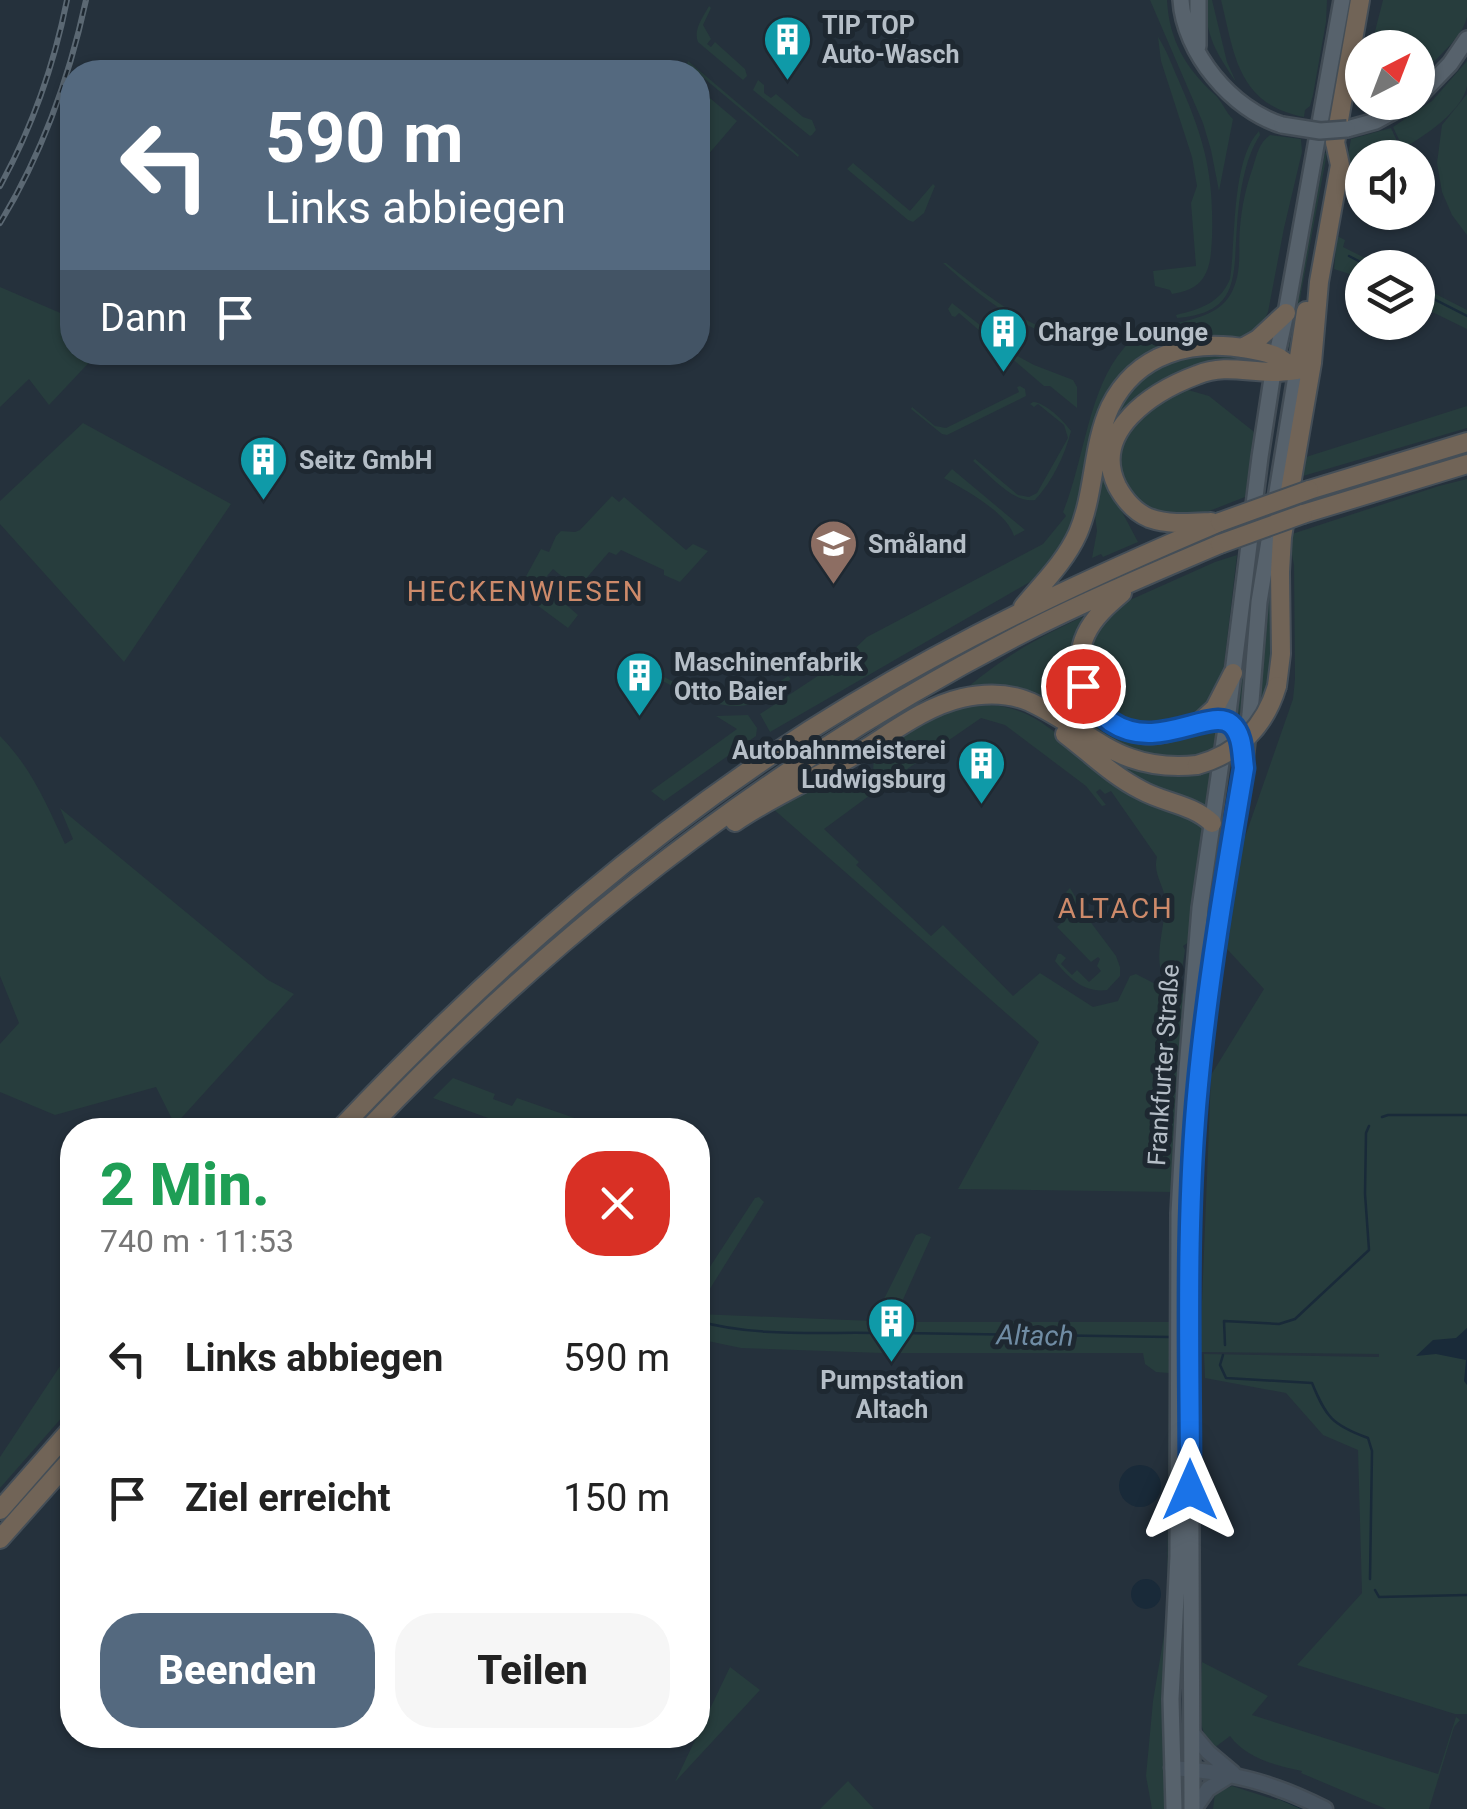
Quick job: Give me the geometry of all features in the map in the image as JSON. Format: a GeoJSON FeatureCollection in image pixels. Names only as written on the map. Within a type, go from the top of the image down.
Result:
{"type":"FeatureCollection","features":[{"type":"Feature","properties":{"kind":"highway"},"geometry":{"type":"LineString","coordinates":[[702,830],[728,826],[764,802],[945,703],[973,696],[1005,694],[1030,702],[1133,760],[1170,768],[1196,766],[1220,757],[1245,740],[1264,717],[1277,686],[1282,537],[1312,362],[1324,252],[1340,165],[1335,142],[1360,0]]}},
{"type":"Feature","properties":{"kind":"highway","name":"Frankfurter Straße"},"geometry":{"type":"LineString","coordinates":[[1297,370],[1335,142]]}},
{"type":"Feature","properties":{"kind":"highway"},"geometry":{"type":"LineString","coordinates":[[1242,348],[1286,313]]}},
{"type":"Feature","properties":{"kind":"highway"},"geometry":{"type":"LineString","coordinates":[[1018,613],[1056,568],[1078,532],[1103,428],[1110,408],[1129,379],[1156,359],[1186,348],[1214,345],[1242,348],[1297,370]]}},
{"type":"Feature","properties":{"kind":"highway"},"geometry":{"type":"LineString","coordinates":[[1220,522],[1171,523],[1149,518],[1134,508],[1118,489],[1112,472],[1115,438],[1144,403],[1198,374],[1275,364]]}},
{"type":"Feature","properties":{"kind":"highway"},"geometry":{"type":"LineString","coordinates":[[350,1118],[490,978],[588,892],[781,749],[851,704],[1018,613],[1220,522],[1309,490],[1467,442]]}},
{"type":"Feature","properties":{"kind":"highway"},"geometry":{"type":"LineString","coordinates":[[378,1118],[436,1057],[546,956],[702,830],[796,765],[930,684],[1035,627],[1220,544],[1302,514],[1467,464]]}},
{"type":"Feature","properties":{"kind":"highway"},"geometry":{"type":"LineString","coordinates":[[1138,579],[1102,612],[1085,636],[1079,669],[1083,686],[1100,714],[1132,732],[1167,733],[1213,720],[1227,721],[1237,731],[1244,768]]}},
{"type":"Feature","properties":{"kind":"highway"},"geometry":{"type":"LineString","coordinates":[[1198,723],[1216,708],[1233,672]]}},
{"type":"Feature","properties":{"kind":"highway"},"geometry":{"type":"LineString","coordinates":[[995,696],[1051,724],[1140,790],[1198,812],[1212,823]]}},
{"type":"Feature","properties":{"kind":"highway"},"geometry":{"type":"LineString","coordinates":[[0,1510],[60,1442]]}},
{"type":"Feature","properties":{"kind":"highway"},"geometry":{"type":"LineString","coordinates":[[0,1539],[60,1472]]}},
{"type":"Feature","properties":{"kind":"main road"},"geometry":{"type":"LineString","coordinates":[[1182,0],[1186,26],[1211,70],[1259,116],[1282,125],[1328,132],[1378,120]]}},
{"type":"Feature","properties":{"kind":"main road"},"geometry":{"type":"LineString","coordinates":[[1198,0],[1198,50]]}},
{"type":"Feature","properties":{"kind":"main road","name":"Frankfurter Straße"},"geometry":{"type":"LineString","coordinates":[[1174,1809],[1171,1662],[1178,1556],[1178,1213],[1197,942],[1260,457],[1339,5]]}},
{"type":"Feature","properties":{"kind":"main road"},"geometry":{"type":"LineString","coordinates":[[1435,79],[1467,39]]}},
{"type":"Feature","properties":{"kind":"main road","name":"Frankfurter Straße"},"geometry":{"type":"LineString","coordinates":[[1193,1809],[1193,1152],[1211,968],[1244,768],[1259,602],[1297,370]]}},
{"type":"Feature","properties":{"kind":"main road"},"geometry":{"type":"LineString","coordinates":[[1192,1733],[1233,1774]]}},
{"type":"Feature","properties":{"kind":"main road"},"geometry":{"type":"LineString","coordinates":[[1172,1768],[1233,1774],[1280,1788],[1325,1809]]}},
{"type":"Feature","properties":{"kind":"main road"},"geometry":{"type":"LineString","coordinates":[[1193,1809],[1208,1789],[1233,1774]]}},
{"type":"Feature","properties":{"kind":"green space"},"geometry":{"type":"Polygon","coordinates":[[[1150,0],[1167,0],[1171,28],[1181,52],[1233,119],[1219,191],[1203,123],[1150,0]]]}},
{"type":"Feature","properties":{"kind":"green space"},"geometry":{"type":"Polygon","coordinates":[[[1205,0],[1212,0],[1227,62],[1236,82],[1213,44],[1205,0]]]}},
{"type":"Feature","properties":{"kind":"green space"},"geometry":{"type":"Polygon","coordinates":[[[1221,0],[1327,0],[1313,95],[1304,117],[1282,111],[1252,89],[1236,59],[1221,0]]]}},
{"type":"Feature","properties":{"kind":"green space"},"geometry":{"type":"Polygon","coordinates":[[[1383,0],[1467,0],[1463,27],[1435,61],[1435,30],[1375,30],[1383,0]]]}},
{"type":"Feature","properties":{"kind":"green space"},"geometry":{"type":"Polygon","coordinates":[[[709,6],[703,25],[711,39],[707,44],[711,47],[715,42],[745,69],[747,76],[743,80],[698,42],[698,28],[709,6]]]}},
{"type":"Feature","properties":{"kind":"green space"},"geometry":{"type":"Polygon","coordinates":[[[1158,37],[1195,120],[1206,156],[1211,194],[1212,238],[1206,272],[1194,287],[1172,294],[1155,286],[1153,271],[1196,266],[1191,203],[1197,186],[1192,157],[1161,61],[1158,37]]]}},
{"type":"Feature","properties":{"kind":"green space"},"geometry":{"type":"Polygon","coordinates":[[[1467,61],[1467,86],[1451,113],[1415,140],[1399,140],[1393,127],[1404,120],[1435,120],[1435,98],[1467,61]]]}},
{"type":"Feature","properties":{"kind":"green space"},"geometry":{"type":"Polygon","coordinates":[[[710,80],[799,155],[710,83],[710,80]]]}},
{"type":"Feature","properties":{"kind":"green space"},"geometry":{"type":"Polygon","coordinates":[[[758,80],[764,85],[764,93],[771,98],[776,94],[812,120],[816,130],[812,135],[753,90],[758,80]]]}},
{"type":"Feature","properties":{"kind":"green space"},"geometry":{"type":"Polygon","coordinates":[[[1467,94],[1467,235],[1442,192],[1437,163],[1442,125],[1467,94]]]}},
{"type":"Feature","properties":{"kind":"green space"},"geometry":{"type":"Polygon","coordinates":[[[710,98],[737,121],[710,152],[710,98]]]}},
{"type":"Feature","properties":{"kind":"green space"},"geometry":{"type":"Polygon","coordinates":[[[1391,128],[1396,140],[1351,140],[1391,128]]]}},
{"type":"Feature","properties":{"kind":"green space"},"geometry":{"type":"Polygon","coordinates":[[[1259,131],[1241,191],[1230,288],[1213,308],[1177,318],[1176,315],[1215,299],[1230,279],[1239,181],[1250,144],[1259,131]]]}},
{"type":"Feature","properties":{"kind":"green space"},"geometry":{"type":"Polygon","coordinates":[[[1270,135],[1301,139],[1302,152],[1268,312],[1261,327],[1243,340],[1132,369],[1077,521],[1055,560],[1035,579],[770,732],[760,714],[845,658],[867,637],[1043,544],[1066,516],[1063,512],[1094,405],[1124,348],[1151,330],[1214,311],[1234,287],[1246,189],[1259,149],[1270,135]]]}},
{"type":"Feature","properties":{"kind":"green space"},"geometry":{"type":"Polygon","coordinates":[[[1325,153],[1293,348],[1287,347],[1292,338],[1325,153]]]}},
{"type":"Feature","properties":{"kind":"green space"},"geometry":{"type":"Polygon","coordinates":[[[853,163],[910,211],[933,184],[924,213],[913,222],[908,220],[847,169],[853,163]]]}},
{"type":"Feature","properties":{"kind":"green space"},"geometry":{"type":"Polygon","coordinates":[[[1345,170],[1345,198],[1336,233],[1333,232],[1345,170]]]}},
{"type":"Feature","properties":{"kind":"green space"},"geometry":{"type":"Polygon","coordinates":[[[1337,236],[1345,240],[1343,247],[1349,250],[1345,250],[1345,273],[1334,269],[1337,236]]]}},
{"type":"Feature","properties":{"kind":"green space"},"geometry":{"type":"Polygon","coordinates":[[[943,263],[1005,307],[1071,339],[1072,343],[1035,329],[1003,310],[943,263]]]}},
{"type":"Feature","properties":{"kind":"green space"},"geometry":{"type":"Polygon","coordinates":[[[0,287],[60,313],[60,365],[87,365],[49,405],[29,379],[0,407],[0,287]]]}},
{"type":"Feature","properties":{"kind":"green space"},"geometry":{"type":"Polygon","coordinates":[[[1435,294],[1467,310],[1467,329],[1435,313],[1435,294]]]}},
{"type":"Feature","properties":{"kind":"green space"},"geometry":{"type":"Polygon","coordinates":[[[952,303],[1008,351],[1073,380],[1077,408],[1050,386],[1044,386],[959,313],[952,316],[948,309],[952,303]]]}},
{"type":"Feature","properties":{"kind":"green space"},"geometry":{"type":"Polygon","coordinates":[[[1241,353],[1240,359],[1205,363],[1168,377],[1136,398],[1112,424],[1131,390],[1160,363],[1185,355],[1241,353]]]}},
{"type":"Feature","properties":{"kind":"green space"},"geometry":{"type":"Polygon","coordinates":[[[1020,386],[1026,396],[947,435],[911,409],[935,426],[946,428],[1019,392],[1020,386]]]}},
{"type":"Feature","properties":{"kind":"green space"},"geometry":{"type":"Polygon","coordinates":[[[1181,388],[1209,396],[1253,431],[1245,497],[1199,515],[1150,514],[1119,481],[1120,445],[1132,422],[1181,388]]]}},
{"type":"Feature","properties":{"kind":"green space"},"geometry":{"type":"Polygon","coordinates":[[[1038,403],[1049,409],[1071,431],[1061,459],[1047,485],[1035,500],[1027,500],[1010,493],[973,461],[1018,495],[1029,497],[1037,493],[1068,438],[1064,425],[1038,404],[1030,404],[1038,403]]]}},
{"type":"Feature","properties":{"kind":"green space"},"geometry":{"type":"Polygon","coordinates":[[[1467,406],[1467,428],[1303,476],[1306,457],[1467,406]]]}},
{"type":"Feature","properties":{"kind":"green space"},"geometry":{"type":"Polygon","coordinates":[[[83,423],[231,504],[124,662],[0,524],[0,501],[83,423]]]}},
{"type":"Feature","properties":{"kind":"green space"},"geometry":{"type":"Polygon","coordinates":[[[1104,455],[1120,508],[1138,542],[1092,558],[1097,531],[1093,500],[1104,455]]]}},
{"type":"Feature","properties":{"kind":"green space"},"geometry":{"type":"Polygon","coordinates":[[[952,469],[1025,530],[1014,536],[994,510],[944,478],[952,469]]]}},
{"type":"Feature","properties":{"kind":"green space"},"geometry":{"type":"Polygon","coordinates":[[[1467,479],[1467,1714],[1455,1714],[1297,1665],[1362,1593],[1358,1450],[1323,1435],[1286,1393],[1205,1378],[1204,1354],[1379,1354],[1200,1352],[1211,1075],[1264,989],[1227,949],[1230,933],[1224,929],[1238,857],[1293,699],[1292,534],[1467,479]]]}},
{"type":"Feature","properties":{"kind":"green space"},"geometry":{"type":"Polygon","coordinates":[[[612,496],[619,502],[624,497],[686,550],[693,544],[708,551],[680,582],[621,550],[616,555],[609,552],[577,589],[553,569],[541,583],[578,615],[568,628],[518,591],[541,549],[549,552],[561,531],[580,530],[612,496]]]}},
{"type":"Feature","properties":{"kind":"green space"},"geometry":{"type":"Polygon","coordinates":[[[1255,548],[1245,629],[1244,725],[1233,717],[1255,548]]]}},
{"type":"Feature","properties":{"kind":"green space"},"geometry":{"type":"Polygon","coordinates":[[[1237,555],[1223,674],[1204,713],[1160,729],[1121,723],[1098,704],[1084,661],[1092,634],[1121,604],[1237,555]]]}},
{"type":"Feature","properties":{"kind":"green space"},"geometry":{"type":"Polygon","coordinates":[[[1273,576],[1274,649],[1271,679],[1260,708],[1265,617],[1273,576]]]}},
{"type":"Feature","properties":{"kind":"green space"},"geometry":{"type":"Polygon","coordinates":[[[1089,614],[1075,655],[1113,729],[1218,728],[1218,749],[1199,757],[1146,758],[998,687],[967,688],[1025,646],[1089,614]]]}},
{"type":"Feature","properties":{"kind":"green space"},"geometry":{"type":"Polygon","coordinates":[[[629,658],[702,695],[733,701],[753,698],[788,676],[791,679],[751,704],[736,706],[704,700],[626,662],[629,658]]]}},
{"type":"Feature","properties":{"kind":"green space"},"geometry":{"type":"Polygon","coordinates":[[[968,705],[1014,709],[1031,717],[1111,776],[1201,824],[1204,840],[1194,919],[1189,942],[1183,946],[1182,970],[1170,975],[1160,967],[1165,903],[1156,870],[1157,857],[1111,791],[1096,792],[1106,805],[1102,806],[1086,786],[1005,725],[981,718],[884,785],[873,772],[874,755],[884,746],[933,716],[968,705]]]}},
{"type":"Feature","properties":{"kind":"green space"},"geometry":{"type":"Polygon","coordinates":[[[748,715],[757,728],[756,736],[664,801],[651,791],[737,729],[716,716],[748,715]]]}},
{"type":"Feature","properties":{"kind":"green space"},"geometry":{"type":"Polygon","coordinates":[[[0,736],[29,774],[65,844],[73,839],[60,808],[268,980],[294,994],[181,1118],[172,1118],[156,1087],[55,1115],[0,1092],[0,1044],[19,1023],[0,976],[0,736]]]}},
{"type":"Feature","properties":{"kind":"green space"},"geometry":{"type":"Polygon","coordinates":[[[1085,741],[1145,770],[1174,774],[1211,769],[1210,773],[1215,774],[1209,790],[1210,803],[1205,810],[1149,789],[1085,741]]]}},
{"type":"Feature","properties":{"kind":"green space"},"geometry":{"type":"Polygon","coordinates":[[[842,772],[861,774],[858,778],[863,785],[869,788],[873,784],[877,790],[824,829],[931,936],[943,925],[1013,996],[1040,973],[1093,1007],[1118,1001],[1130,976],[1136,974],[1184,994],[1172,1192],[958,1189],[1039,1042],[771,807],[842,772]]]}},
{"type":"Feature","properties":{"kind":"green space"},"geometry":{"type":"Polygon","coordinates":[[[1070,888],[1120,967],[1120,976],[1107,990],[1078,983],[1055,961],[1061,954],[1066,958],[1061,964],[1072,975],[1077,970],[1089,982],[1101,971],[1098,957],[1091,962],[1057,927],[1070,915],[1065,910],[1074,901],[1066,892],[1070,888]]]}},
{"type":"Feature","properties":{"kind":"green space"},"geometry":{"type":"Polygon","coordinates":[[[453,1078],[495,1094],[493,1099],[512,1106],[517,1098],[574,1118],[488,1118],[433,1098],[453,1078]]]}},
{"type":"Feature","properties":{"kind":"green space"},"geometry":{"type":"Polygon","coordinates":[[[755,1198],[764,1202],[710,1289],[710,1267],[755,1198]]]}},
{"type":"Feature","properties":{"kind":"green space"},"geometry":{"type":"Polygon","coordinates":[[[916,1235],[931,1237],[893,1322],[1178,1322],[1174,1809],[1152,1809],[1146,1776],[1167,1617],[1169,1373],[1156,1372],[1145,1364],[1143,1353],[882,1353],[741,1348],[710,1342],[710,1314],[873,1321],[916,1235]]]}},
{"type":"Feature","properties":{"kind":"green space"},"geometry":{"type":"Polygon","coordinates":[[[60,1366],[60,1420],[0,1488],[0,1457],[60,1366]]]}},
{"type":"Feature","properties":{"kind":"green space"},"geometry":{"type":"Polygon","coordinates":[[[1202,1662],[1268,1696],[1252,1715],[1438,1774],[1456,1717],[1460,1720],[1454,1727],[1429,1809],[1386,1809],[1302,1771],[1262,1760],[1230,1736],[1214,1748],[1200,1719],[1202,1662]]]}},
{"type":"Feature","properties":{"kind":"green space"},"geometry":{"type":"Polygon","coordinates":[[[730,1667],[760,1690],[710,1744],[710,1709],[730,1667]]]}},
{"type":"Feature","properties":{"kind":"green space"},"geometry":{"type":"Polygon","coordinates":[[[691,1748],[706,1748],[675,1782],[691,1748]]]}},
{"type":"Feature","properties":{"kind":"green space"},"geometry":{"type":"Polygon","coordinates":[[[848,1781],[874,1809],[820,1809],[848,1781]]]}},
{"type":"Feature","properties":{"kind":"green space"},"geometry":{"type":"Polygon","coordinates":[[[1232,1786],[1276,1800],[1281,1796],[1312,1809],[1213,1809],[1215,1793],[1232,1786]]]}},
{"type":"Feature","properties":{"kind":"water"},"geometry":{"type":"Polygon","coordinates":[[[1467,1328],[1467,1385],[1466,1360],[1436,1354],[1416,1356],[1433,1340],[1456,1338],[1467,1328]]]}},
{"type":"Feature","properties":{"kind":"water"},"geometry":{"type":"Polygon","coordinates":[[[1140,1465],[1155,1471],[1161,1486],[1155,1501],[1140,1507],[1125,1501],[1119,1486],[1125,1471],[1140,1465]]]}},
{"type":"Feature","properties":{"kind":"water"},"geometry":{"type":"Polygon","coordinates":[[[1146,1579],[1157,1583],[1161,1594],[1157,1605],[1146,1609],[1135,1605],[1131,1594],[1135,1583],[1146,1579]]]}},
{"type":"Feature","properties":{"kind":"waterway"},"geometry":{"type":"LineString","coordinates":[[1435,300],[1467,316]]}},
{"type":"Feature","properties":{"kind":"waterway"},"geometry":{"type":"LineString","coordinates":[[1382,1117],[1467,1115]]}},
{"type":"Feature","properties":{"kind":"waterway"},"geometry":{"type":"LineString","coordinates":[[1225,1345],[1224,1321],[1279,1324],[1295,1319],[1369,1250],[1365,1194],[1369,1126]]}},
{"type":"Feature","properties":{"kind":"waterway","name":"Altach"},"geometry":{"type":"LineString","coordinates":[[710,1324],[763,1332],[876,1333]]}},
{"type":"Feature","properties":{"kind":"waterway","name":"Altach"},"geometry":{"type":"LineString","coordinates":[[901,1333],[1170,1337]]}},
{"type":"Feature","properties":{"kind":"waterway"},"geometry":{"type":"LineString","coordinates":[[1223,1355],[1220,1365],[1226,1378],[1312,1383],[1332,1418],[1368,1438],[1372,1451],[1370,1579]]}},
{"type":"Feature","properties":{"kind":"waterway"},"geometry":{"type":"LineString","coordinates":[[1375,1590],[1379,1597],[1467,1595]]}},
{"type":"Feature","properties":{"kind":"waterway"},"geometry":{"type":"LineString","coordinates":[[1279,1798],[1304,1809]]}},
{"type":"Feature","properties":{"kind":"railway"},"geometry":{"type":"LineString","coordinates":[[0,186],[41,96],[67,0]]}},
{"type":"Feature","properties":{"kind":"railway"},"geometry":{"type":"LineString","coordinates":[[70,60],[86,0]]}},
{"type":"Feature","properties":{"kind":"railway"},"geometry":{"type":"LineString","coordinates":[[0,223],[29,170],[60,91]]}},
{"type":"Feature","properties":{"kind":"place","name":"TIP TOP Auto-Wasch"},"geometry":{"type":"Point","coordinates":[787,82]}},
{"type":"Feature","properties":{"kind":"place","name":"Charge Lounge"},"geometry":{"type":"Point","coordinates":[1003,374]}},
{"type":"Feature","properties":{"kind":"place","name":"Seitz GmbH"},"geometry":{"type":"Point","coordinates":[264,502]}},
{"type":"Feature","properties":{"kind":"place","name":"Småland"},"geometry":{"type":"Point","coordinates":[833,586]}},
{"type":"Feature","properties":{"kind":"place","name":"Maschinenfabrik Otto Baier"},"geometry":{"type":"Point","coordinates":[639,718]}},
{"type":"Feature","properties":{"kind":"place","name":"Autobahnmeisterei Ludwigsburg"},"geometry":{"type":"Point","coordinates":[981,806]}},
{"type":"Feature","properties":{"kind":"place","name":"Pumpstation Altach"},"geometry":{"type":"Point","coordinates":[892,1364]}},
{"type":"Feature","properties":{"kind":"district","name":"HECKENWIESEN"},"geometry":{"type":"Point","coordinates":[526,591]}},
{"type":"Feature","properties":{"kind":"district","name":"ALTACH"},"geometry":{"type":"Point","coordinates":[1116,908]}},
{"type":"Feature","properties":{"kind":"route"},"geometry":{"type":"LineString","coordinates":[[1083,686],[1100,714],[1132,732],[1167,733],[1213,720],[1227,721],[1237,731],[1244,768],[1211,968],[1193,1152],[1190,1490]]}}]}
